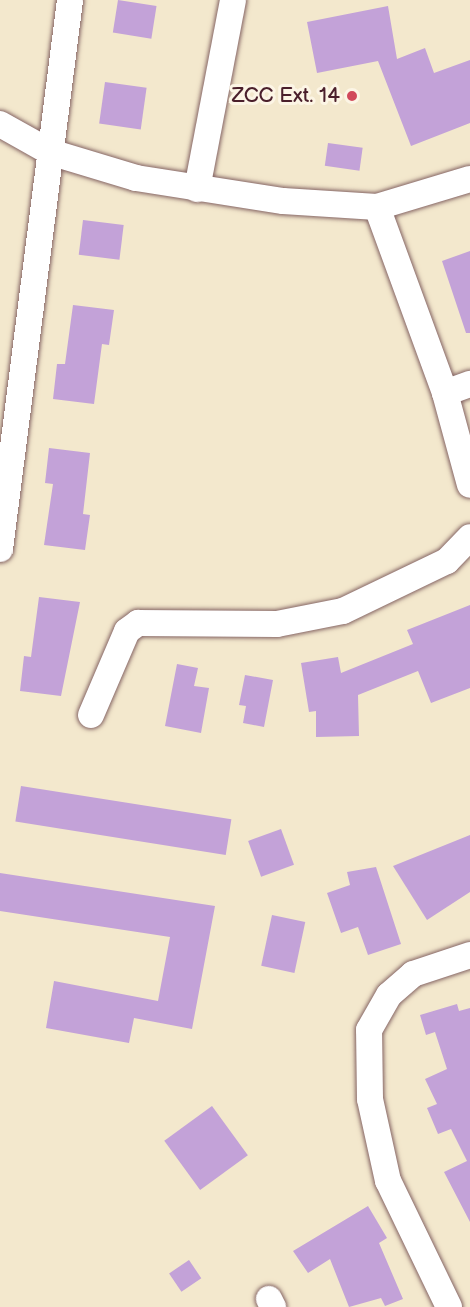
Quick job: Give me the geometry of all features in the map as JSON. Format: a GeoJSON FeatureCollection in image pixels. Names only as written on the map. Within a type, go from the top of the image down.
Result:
{"type":"FeatureCollection","features":[{"type":"Feature","properties":{"kind":"street"},"geometry":{"type":"LineString","coordinates":[[0,549],[70,0]]}},
{"type":"Feature","properties":{"kind":"street"},"geometry":{"type":"LineString","coordinates":[[197,189],[233,0]]}},
{"type":"Feature","properties":{"kind":"street"},"geometry":{"type":"LineString","coordinates":[[0,124],[50,152],[136,178],[197,189],[377,207],[470,179]]}},
{"type":"Feature","properties":{"kind":"street"},"geometry":{"type":"LineString","coordinates":[[377,207],[445,393],[470,485]]}},
{"type":"Feature","properties":{"kind":"street"},"geometry":{"type":"LineString","coordinates":[[445,393],[470,384]]}},
{"type":"Feature","properties":{"kind":"street"},"geometry":{"type":"LineString","coordinates":[[91,715],[127,631],[138,623],[277,624],[343,610],[447,561],[470,537]]}},
{"type":"Feature","properties":{"kind":"street"},"geometry":{"type":"LineString","coordinates":[[449,1307],[388,1180],[370,1099],[369,1030],[389,994],[413,974],[470,955]]}},
{"type":"Feature","properties":{"kind":"building"},"geometry":{"type":"Polygon","coordinates":[[[118,0],[157,6],[151,39],[113,33],[118,0]]]}},
{"type":"Feature","properties":{"kind":"building"},"geometry":{"type":"Polygon","coordinates":[[[388,6],[397,59],[425,48],[434,73],[470,60],[470,123],[411,146],[378,61],[317,73],[307,22],[388,6]]]}},
{"type":"Feature","properties":{"kind":"building"},"geometry":{"type":"Polygon","coordinates":[[[105,82],[147,88],[141,129],[99,124],[105,82]]]}},
{"type":"Feature","properties":{"kind":"building"},"geometry":{"type":"Polygon","coordinates":[[[328,143],[363,148],[359,171],[325,166],[328,143]]]}},
{"type":"Feature","properties":{"kind":"building"},"geometry":{"type":"Polygon","coordinates":[[[83,220],[124,225],[119,260],[79,255],[83,220]]]}},
{"type":"Feature","properties":{"kind":"building"},"geometry":{"type":"Polygon","coordinates":[[[470,251],[470,333],[466,333],[442,261],[470,251]]]}},
{"type":"Feature","properties":{"kind":"building"},"geometry":{"type":"Polygon","coordinates":[[[73,305],[114,310],[109,345],[102,344],[94,404],[53,399],[57,364],[65,364],[73,305]]]}},
{"type":"Feature","properties":{"kind":"building"},"geometry":{"type":"Polygon","coordinates":[[[49,448],[90,453],[83,514],[90,515],[85,550],[44,545],[53,484],[45,483],[49,448]]]}},
{"type":"Feature","properties":{"kind":"building"},"geometry":{"type":"Polygon","coordinates":[[[39,597],[80,602],[61,696],[20,691],[24,656],[31,657],[39,597]]]}},
{"type":"Feature","properties":{"kind":"building"},"geometry":{"type":"Polygon","coordinates":[[[470,605],[470,688],[431,703],[418,671],[358,695],[359,736],[316,737],[316,711],[309,712],[301,663],[338,657],[341,673],[413,644],[407,630],[470,605]]]}},
{"type":"Feature","properties":{"kind":"building"},"geometry":{"type":"Polygon","coordinates":[[[177,664],[198,668],[194,686],[209,688],[201,733],[165,726],[177,664]]]}},
{"type":"Feature","properties":{"kind":"building"},"geometry":{"type":"Polygon","coordinates":[[[245,675],[273,680],[264,727],[243,723],[246,706],[239,705],[245,675]]]}},
{"type":"Feature","properties":{"kind":"building"},"geometry":{"type":"Polygon","coordinates":[[[21,786],[231,819],[226,855],[15,822],[21,786]]]}},
{"type":"Feature","properties":{"kind":"building"},"geometry":{"type":"Polygon","coordinates":[[[281,829],[294,865],[261,877],[248,841],[281,829]]]}},
{"type":"Feature","properties":{"kind":"building"},"geometry":{"type":"Polygon","coordinates":[[[470,835],[470,892],[427,920],[393,866],[470,835]]]}},
{"type":"Feature","properties":{"kind":"building"},"geometry":{"type":"Polygon","coordinates":[[[376,867],[401,944],[368,955],[358,927],[341,933],[327,893],[350,885],[347,872],[376,867]]]}},
{"type":"Feature","properties":{"kind":"building"},"geometry":{"type":"Polygon","coordinates":[[[0,873],[215,906],[192,1029],[134,1018],[129,1043],[46,1028],[54,981],[158,1001],[170,937],[0,911],[0,873]]]}},
{"type":"Feature","properties":{"kind":"building"},"geometry":{"type":"Polygon","coordinates":[[[272,915],[305,922],[294,973],[261,966],[272,915]]]}},
{"type":"Feature","properties":{"kind":"building"},"geometry":{"type":"Polygon","coordinates":[[[457,1004],[459,1011],[470,1008],[470,1222],[444,1172],[467,1161],[451,1129],[438,1134],[427,1108],[437,1104],[425,1079],[447,1069],[435,1032],[426,1035],[420,1015],[457,1004]]]}},
{"type":"Feature","properties":{"kind":"building"},"geometry":{"type":"Polygon","coordinates":[[[212,1106],[248,1155],[200,1190],[164,1141],[212,1106]]]}},
{"type":"Feature","properties":{"kind":"building"},"geometry":{"type":"Polygon","coordinates":[[[368,1206],[387,1238],[379,1243],[403,1299],[385,1306],[381,1298],[349,1307],[330,1259],[308,1273],[293,1251],[368,1206]]]}},
{"type":"Feature","properties":{"kind":"building"},"geometry":{"type":"Polygon","coordinates":[[[189,1260],[201,1278],[181,1292],[169,1273],[189,1260]]]}},
{"type":"Feature","properties":{"kind":"place","name":"ZCC Ext. 14"},"geometry":{"type":"Point","coordinates":[352,96]}}]}
